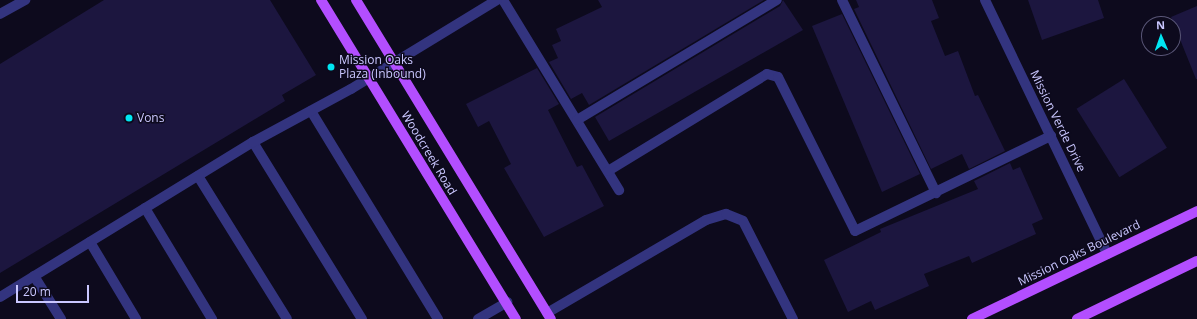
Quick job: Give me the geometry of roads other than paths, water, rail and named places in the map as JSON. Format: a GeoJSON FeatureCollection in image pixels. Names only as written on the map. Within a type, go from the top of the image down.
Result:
{"type":"FeatureCollection","features":[{"type":"Feature","properties":{"kind":"main road","name":"Woodcreek Road"},"geometry":{"type":"LineString","coordinates":[[321,0],[516,319]]}},
{"type":"Feature","properties":{"kind":"main road","name":"Woodcreek Road"},"geometry":{"type":"LineString","coordinates":[[356,0],[393,63],[549,316]]}},
{"type":"Feature","properties":{"kind":"main road","name":"Mission Oaks Boulevard"},"geometry":{"type":"LineString","coordinates":[[972,319],[1197,211]]}},
{"type":"Feature","properties":{"kind":"main road"},"geometry":{"type":"LineString","coordinates":[[1077,319],[1197,261]]}},
{"type":"Feature","properties":{"kind":"street"},"geometry":{"type":"LineString","coordinates":[[0,14],[25,0]]}},
{"type":"Feature","properties":{"kind":"street"},"geometry":{"type":"LineString","coordinates":[[0,296],[253,142],[369,78],[497,0]]}},
{"type":"Feature","properties":{"kind":"street"},"geometry":{"type":"LineString","coordinates":[[503,0],[619,190]]}},
{"type":"Feature","properties":{"kind":"street"},"geometry":{"type":"LineString","coordinates":[[577,120],[777,0]]}},
{"type":"Feature","properties":{"kind":"street"},"geometry":{"type":"LineString","coordinates":[[842,0],[936,193]]}},
{"type":"Feature","properties":{"kind":"street","name":"Mission Verde Drive"},"geometry":{"type":"LineString","coordinates":[[985,0],[1107,254]]}},
{"type":"Feature","properties":{"kind":"street"},"geometry":{"type":"LineString","coordinates":[[608,171],[766,74],[778,77],[855,231],[1051,136]]}},
{"type":"Feature","properties":{"kind":"street"},"geometry":{"type":"LineString","coordinates":[[311,111],[438,319]]}},
{"type":"Feature","properties":{"kind":"street"},"geometry":{"type":"LineString","coordinates":[[253,142],[362,319]]}},
{"type":"Feature","properties":{"kind":"street"},"geometry":{"type":"LineString","coordinates":[[198,176],[287,319]]}},
{"type":"Feature","properties":{"kind":"street"},"geometry":{"type":"LineString","coordinates":[[145,208],[212,319]]}},
{"type":"Feature","properties":{"kind":"street"},"geometry":{"type":"LineString","coordinates":[[549,316],[706,220],[726,214],[743,221],[793,319]]}},
{"type":"Feature","properties":{"kind":"street"},"geometry":{"type":"LineString","coordinates":[[90,242],[136,319]]}},
{"type":"Feature","properties":{"kind":"street"},"geometry":{"type":"LineString","coordinates":[[34,276],[60,319]]}},
{"type":"Feature","properties":{"kind":"street"},"geometry":{"type":"LineString","coordinates":[[478,319],[506,302]]}},
{"type":"Feature","properties":{"kind":"place","name":"Mission Oaks Plaza (Inbound)"},"geometry":{"type":"Point","coordinates":[331,67]}},
{"type":"Feature","properties":{"kind":"place","name":"Vons"},"geometry":{"type":"Point","coordinates":[129,118]}}]}
